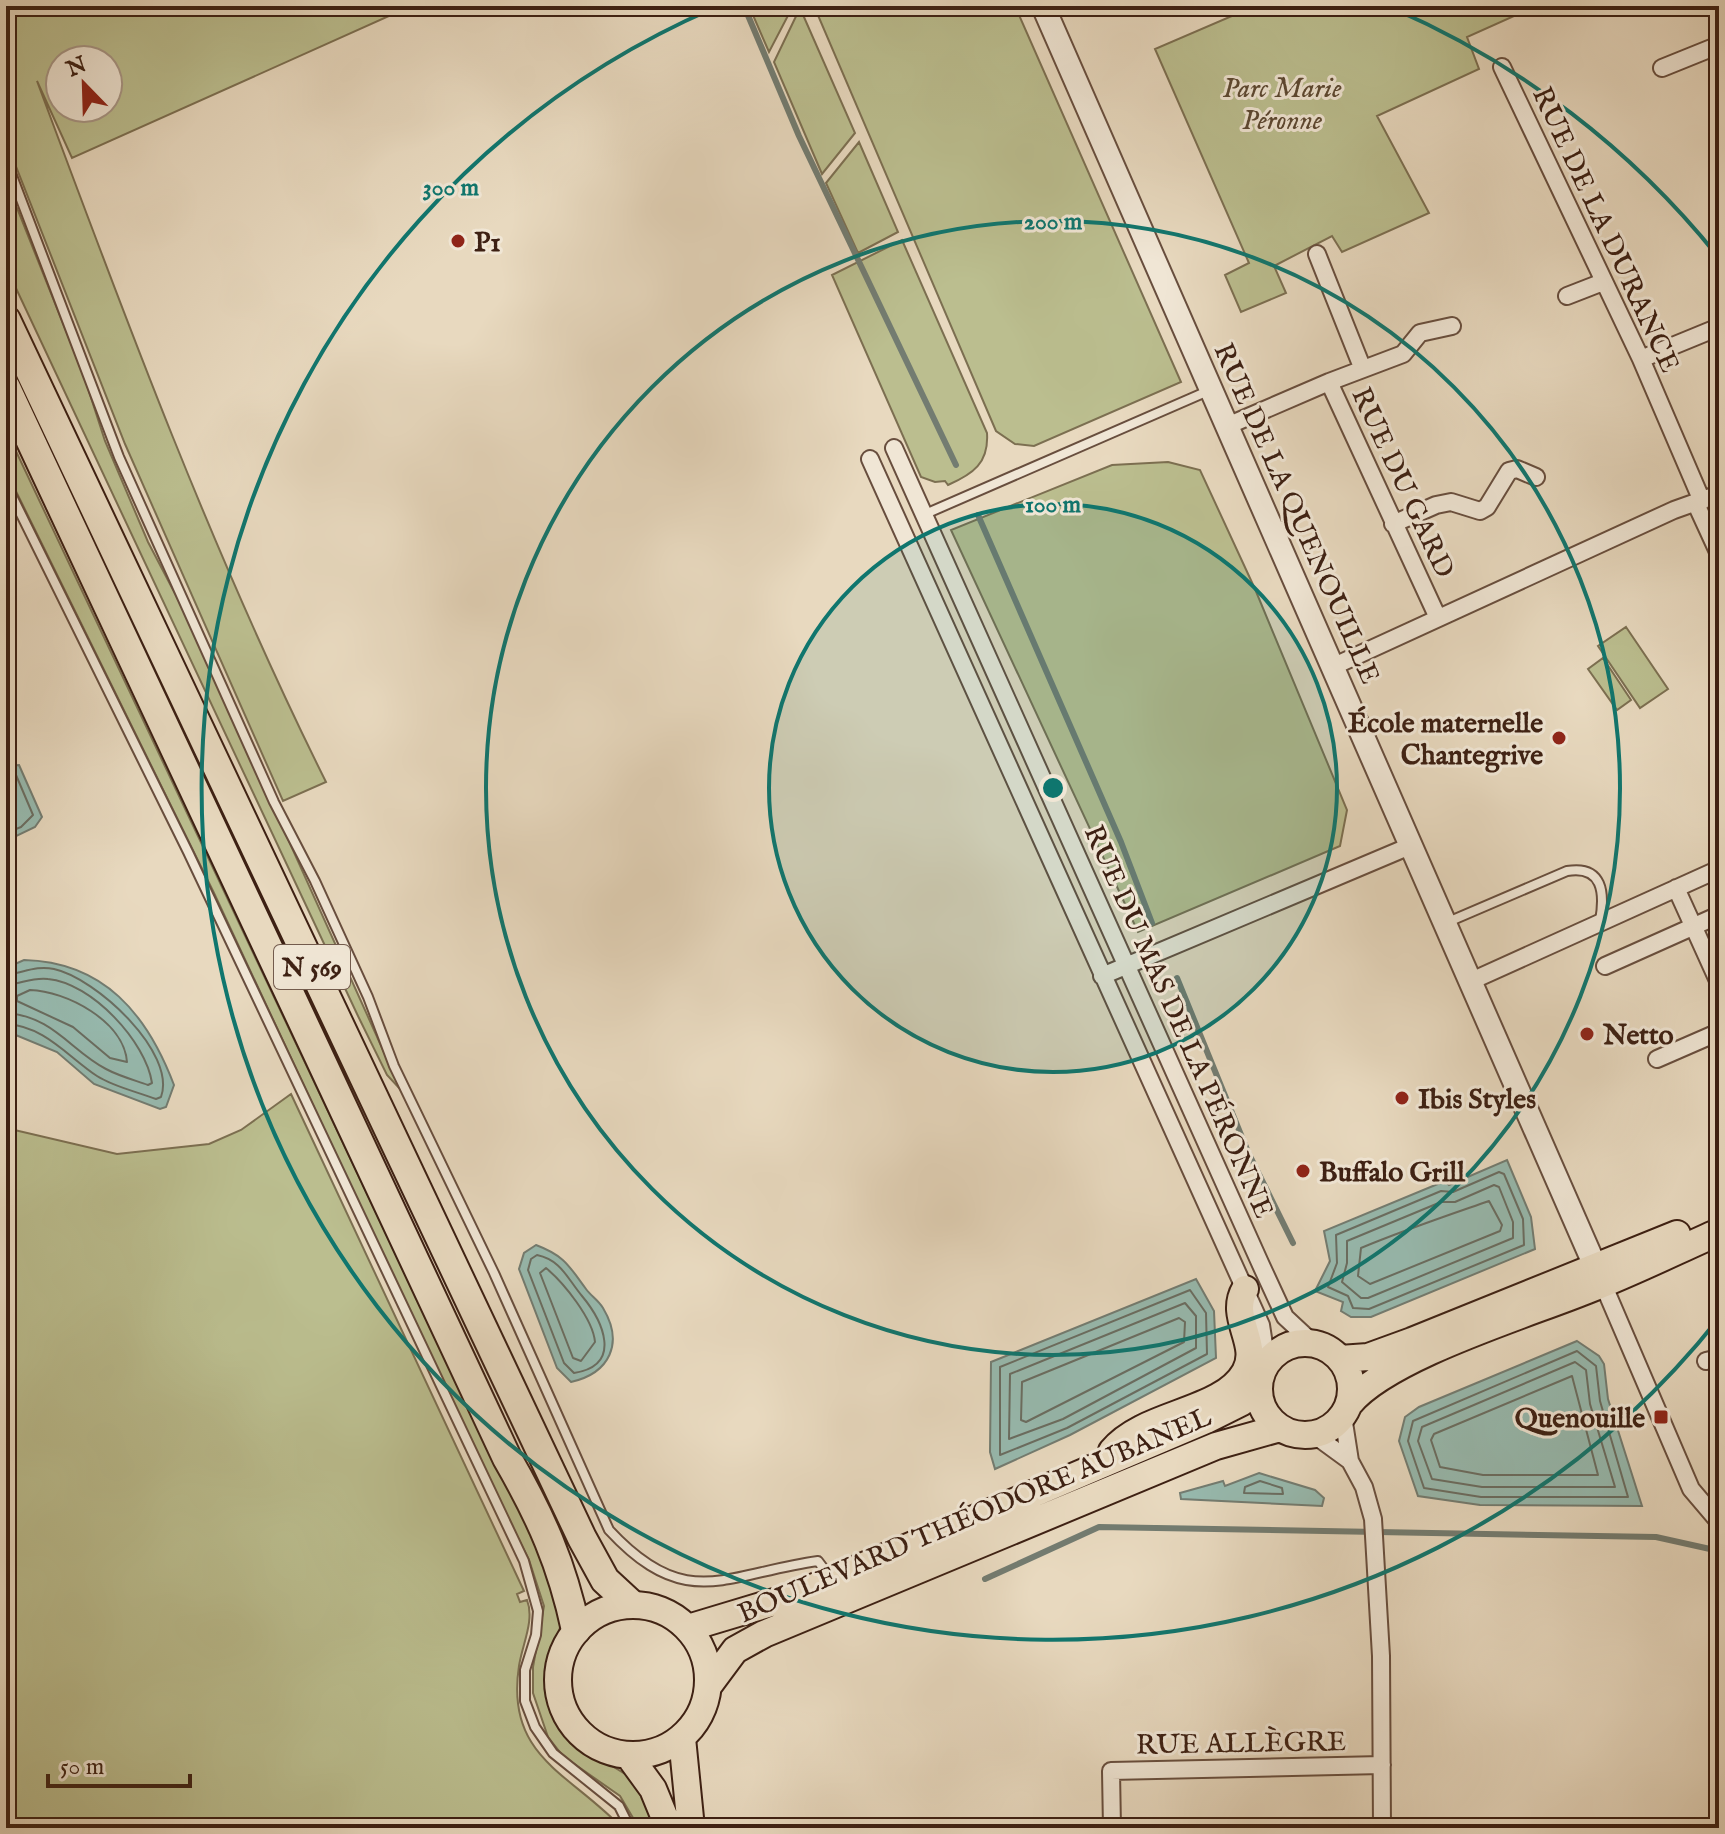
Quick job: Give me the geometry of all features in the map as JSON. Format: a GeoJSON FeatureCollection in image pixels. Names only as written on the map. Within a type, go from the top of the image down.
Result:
{"type":"FeatureCollection","features":[{"type":"Feature","properties":{"kind":"highway","name":"N 569"},"geometry":{"type":"LineString","coordinates":[[6,320],[582,1538],[605,1580],[631,1604]]}},
{"type":"Feature","properties":{"kind":"highway","name":"N 569"},"geometry":{"type":"LineString","coordinates":[[6,388],[507,1458],[542,1520],[564,1576],[576,1630]]}},
{"type":"Feature","properties":{"kind":"main road"},"geometry":{"type":"LineString","coordinates":[[1719,1222],[1661,1239],[1599,1275],[1405,1364],[1362,1388],[1334,1427],[1313,1434],[1293,1434],[1280,1428],[1267,1415],[1259,1389],[1267,1364],[1286,1347],[1314,1344],[1340,1359],[1368,1357],[1412,1341],[1599,1275],[1719,1232]]}},
{"type":"Feature","properties":{"kind":"main road"},"geometry":{"type":"LineString","coordinates":[[1103,1464],[1130,1434],[1213,1398],[1232,1387],[1245,1372],[1249,1344],[1238,1309],[1245,1289]]}},
{"type":"Feature","properties":{"kind":"main road"},"geometry":{"type":"LineString","coordinates":[[1340,1359],[1350,1380],[1346,1410]]}},
{"type":"Feature","properties":{"kind":"main road","name":"BOULEVARD THÉODORE AUBANEL"},"geometry":{"type":"LineString","coordinates":[[688,1628],[743,1614],[832,1580],[1242,1402],[1259,1389]]}},
{"type":"Feature","properties":{"kind":"main road","name":"BOULEVARD THÉODORE AUBANEL"},"geometry":{"type":"LineString","coordinates":[[709,1685],[735,1650],[764,1634],[1216,1446],[1280,1428]]}},
{"type":"Feature","properties":{"kind":"main road"},"geometry":{"type":"LineString","coordinates":[[631,1604],[652,1607],[688,1628],[704,1655],[709,1685],[705,1705],[682,1738],[657,1751],[629,1756],[605,1751],[584,1738],[568,1720],[559,1698],[557,1674],[563,1651],[576,1630],[601,1612],[631,1604]]}},
{"type":"Feature","properties":{"kind":"main road"},"geometry":{"type":"LineString","coordinates":[[682,1738],[691,1828]]}},
{"type":"Feature","properties":{"kind":"main road"},"geometry":{"type":"LineString","coordinates":[[629,1756],[653,1789],[669,1828]]}},
{"type":"Feature","properties":{"kind":"street","name":"RUE DE LA QUENOUILLE"},"geometry":{"type":"LineString","coordinates":[[1043,6],[1691,1489],[1719,1522]]}},
{"type":"Feature","properties":{"kind":"street"},"geometry":{"type":"LineString","coordinates":[[1662,68],[1719,45]]}},
{"type":"Feature","properties":{"kind":"street","name":"RUE DE LA DURANCE"},"geometry":{"type":"LineString","coordinates":[[1502,67],[1641,359],[1719,554]]}},
{"type":"Feature","properties":{"kind":"street"},"geometry":{"type":"LineString","coordinates":[[1317,254],[1362,367]]}},
{"type":"Feature","properties":{"kind":"street"},"geometry":{"type":"LineString","coordinates":[[1567,296],[1603,282]]}},
{"type":"Feature","properties":{"kind":"street"},"geometry":{"type":"LineString","coordinates":[[1329,382],[1403,354],[1420,333],[1452,326]]}},
{"type":"Feature","properties":{"kind":"street"},"geometry":{"type":"LineString","coordinates":[[1641,359],[1719,327]]}},
{"type":"Feature","properties":{"kind":"street","name":"RUE DU GARD"},"geometry":{"type":"LineString","coordinates":[[1227,426],[1329,382],[1438,618]]}},
{"type":"Feature","properties":{"kind":"street","name":"RUE DU MAS DE LA PÉRONNE"},"geometry":{"type":"LineString","coordinates":[[894,448],[1285,1317],[1314,1344]]}},
{"type":"Feature","properties":{"kind":"street","name":"RUE DU MAS DE LA PÉRONNE"},"geometry":{"type":"LineString","coordinates":[[870,459],[1245,1289],[1265,1336],[1267,1364]]}},
{"type":"Feature","properties":{"kind":"street"},"geometry":{"type":"LineString","coordinates":[[1393,524],[1436,505],[1451,502],[1480,511],[1487,507],[1509,471],[1517,469],[1536,477]]}},
{"type":"Feature","properties":{"kind":"street"},"geometry":{"type":"LineString","coordinates":[[1332,667],[1674,510],[1719,494]]}},
{"type":"Feature","properties":{"kind":"street"},"geometry":{"type":"LineString","coordinates":[[1102,976],[1410,846]]}},
{"type":"Feature","properties":{"kind":"street"},"geometry":{"type":"LineString","coordinates":[[1469,982],[1719,869]]}},
{"type":"Feature","properties":{"kind":"street"},"geometry":{"type":"LineString","coordinates":[[1676,888],[1719,983]]}},
{"type":"Feature","properties":{"kind":"street"},"geometry":{"type":"LineString","coordinates":[[1605,966],[1719,915]]}},
{"type":"Feature","properties":{"kind":"street"},"geometry":{"type":"LineString","coordinates":[[1657,1059],[1719,1032]]}},
{"type":"Feature","properties":{"kind":"street"},"geometry":{"type":"LineString","coordinates":[[1346,1410],[1350,1461],[1364,1487],[1377,1554],[1382,1828]]}},
{"type":"Feature","properties":{"kind":"street"},"geometry":{"type":"LineString","coordinates":[[1313,1434],[1350,1461]]}},
{"type":"Feature","properties":{"kind":"street","name":"RUE ALLÈGRE"},"geometry":{"type":"LineString","coordinates":[[1112,1828],[1111,1771],[1382,1765]]}},
{"type":"Feature","properties":{"kind":"lane"},"geometry":{"type":"LineString","coordinates":[[6,160],[119,457],[274,802],[339,932],[394,1066],[494,1273],[609,1530],[636,1559],[671,1577],[713,1584],[818,1561],[832,1580]]}},
{"type":"Feature","properties":{"kind":"lane"},"geometry":{"type":"LineString","coordinates":[[923,515],[1211,390]]}},
{"type":"Feature","properties":{"kind":"lane"},"geometry":{"type":"LineString","coordinates":[[6,484],[188,852],[524,1561],[538,1611],[536,1635],[525,1670],[525,1701],[535,1727],[553,1753],[619,1806],[630,1828]]}},
{"type":"Feature","properties":{"kind":"lane"},"geometry":{"type":"LineString","coordinates":[[1444,924],[1567,871],[1581,868],[1593,874],[1602,889],[1600,922]]}},
{"type":"Feature","properties":{"kind":"green space"},"geometry":{"type":"Polygon","coordinates":[[[6,6],[385,6],[389,16],[72,158],[57,124],[124,124],[124,44],[44,44],[44,96],[37,81],[44,100],[44,124],[53,124],[137,347],[208,523],[326,782],[283,801],[125,444],[6,141],[6,6]]]}},
{"type":"Feature","properties":{"kind":"green space"},"geometry":{"type":"Polygon","coordinates":[[[749,6],[793,6],[769,52],[749,6]]]}},
{"type":"Feature","properties":{"kind":"green space"},"geometry":{"type":"Polygon","coordinates":[[[814,6],[1015,6],[1181,382],[1034,446],[1015,444],[996,431],[814,6]]]}},
{"type":"Feature","properties":{"kind":"green space","name":"Parc Marie Péronne"},"geometry":{"type":"Polygon","coordinates":[[[1255,6],[1534,7],[1467,37],[1479,69],[1377,116],[1429,213],[1342,252],[1332,236],[1274,266],[1286,293],[1241,312],[1225,275],[1249,263],[1155,49],[1255,6]]]}},
{"type":"Feature","properties":{"kind":"green space"},"geometry":{"type":"Polygon","coordinates":[[[800,8],[855,133],[822,174],[774,62],[800,8]]]}},
{"type":"Feature","properties":{"kind":"green space"},"geometry":{"type":"Polygon","coordinates":[[[859,142],[898,232],[858,253],[826,183],[859,142]]]}},
{"type":"Feature","properties":{"kind":"green space"},"geometry":{"type":"Polygon","coordinates":[[[6,204],[17,208],[84,376],[105,441],[148,542],[192,626],[401,1090],[387,1075],[358,1016],[6,267],[6,204]]]}},
{"type":"Feature","properties":{"kind":"green space"},"geometry":{"type":"Polygon","coordinates":[[[902,240],[987,433],[985,452],[978,466],[948,485],[945,481],[935,482],[921,477],[832,275],[902,240]]]}},
{"type":"Feature","properties":{"kind":"green space"},"geometry":{"type":"Polygon","coordinates":[[[6,430],[482,1437],[539,1547],[556,1593],[560,1616],[560,1628],[547,1669],[547,1693],[552,1716],[570,1740],[634,1781],[659,1828],[639,1828],[620,1796],[563,1756],[548,1737],[533,1693],[533,1667],[544,1606],[529,1560],[472,1446],[214,893],[6,471],[6,430]]]}},
{"type":"Feature","properties":{"kind":"green space"},"geometry":{"type":"Polygon","coordinates":[[[1168,462],[1200,470],[1255,589],[1347,810],[1340,846],[1138,932],[951,530],[1112,465],[1168,462]]]}},
{"type":"Feature","properties":{"kind":"green space"},"geometry":{"type":"Polygon","coordinates":[[[1626,627],[1668,689],[1640,708],[1598,646],[1626,627]]]}},
{"type":"Feature","properties":{"kind":"green space"},"geometry":{"type":"Polygon","coordinates":[[[1603,658],[1631,700],[1617,710],[1588,669],[1603,658]]]}},
{"type":"Feature","properties":{"kind":"green space"},"geometry":{"type":"Polygon","coordinates":[[[291,1094],[524,1591],[517,1594],[520,1602],[527,1600],[530,1616],[519,1666],[517,1697],[522,1722],[532,1743],[546,1760],[622,1828],[17,1828],[6,1808],[6,1128],[117,1154],[209,1144],[241,1130],[291,1094]]]}},
{"type":"Feature","properties":{"kind":"water"},"geometry":{"type":"Polygon","coordinates":[[[19,765],[42,817],[35,827],[6,841],[6,766],[19,765]]]}},
{"type":"Feature","properties":{"kind":"water"},"geometry":{"type":"Polygon","coordinates":[[[24,960],[77,970],[119,997],[136,1015],[163,1059],[174,1085],[166,1107],[160,1109],[94,1084],[57,1052],[6,1031],[6,968],[24,960]]]}},
{"type":"Feature","properties":{"kind":"water"},"geometry":{"type":"Polygon","coordinates":[[[1507,1160],[1531,1217],[1535,1249],[1371,1317],[1351,1317],[1341,1311],[1343,1302],[1315,1291],[1330,1261],[1324,1231],[1445,1181],[1449,1185],[1507,1160]]]}},
{"type":"Feature","properties":{"kind":"water"},"geometry":{"type":"Polygon","coordinates":[[[536,1245],[566,1262],[601,1305],[609,1321],[612,1333],[610,1355],[595,1372],[571,1382],[557,1368],[519,1269],[524,1253],[536,1245]]]}},
{"type":"Feature","properties":{"kind":"water"},"geometry":{"type":"Polygon","coordinates":[[[1196,1279],[1214,1311],[1216,1358],[1070,1435],[995,1469],[990,1452],[991,1362],[1196,1279]]]}},
{"type":"Feature","properties":{"kind":"water"},"geometry":{"type":"Polygon","coordinates":[[[1577,1341],[1599,1356],[1604,1364],[1608,1399],[1642,1506],[1480,1505],[1418,1496],[1399,1441],[1405,1417],[1419,1407],[1577,1341]]]}},
{"type":"Feature","properties":{"kind":"water"},"geometry":{"type":"Polygon","coordinates":[[[1259,1473],[1315,1490],[1324,1498],[1322,1506],[1181,1499],[1180,1493],[1223,1481],[1225,1486],[1259,1473]]]}},
{"type":"Feature","properties":{"kind":"waterway"},"geometry":{"type":"LineString","coordinates":[[744,6],[799,136],[956,465]]}},
{"type":"Feature","properties":{"kind":"waterway"},"geometry":{"type":"LineString","coordinates":[[978,515],[1121,842],[1152,923]]}},
{"type":"Feature","properties":{"kind":"waterway"},"geometry":{"type":"LineString","coordinates":[[1177,978],[1248,1152],[1293,1243]]}},
{"type":"Feature","properties":{"kind":"waterway"},"geometry":{"type":"LineString","coordinates":[[985,1579],[1099,1527],[1656,1537],[1719,1551]]}},
{"type":"Feature","properties":{"kind":"place","name":"P1"},"geometry":{"type":"Point","coordinates":[458,241]}},
{"type":"Feature","properties":{"kind":"place","name":"École maternelle Chantegrive"},"geometry":{"type":"Point","coordinates":[1559,738]}},
{"type":"Feature","properties":{"kind":"place","name":"Netto"},"geometry":{"type":"Point","coordinates":[1587,1034]}},
{"type":"Feature","properties":{"kind":"place","name":"Ibis Styles"},"geometry":{"type":"Point","coordinates":[1402,1098]}},
{"type":"Feature","properties":{"kind":"place","name":"Buffalo Grill"},"geometry":{"type":"Point","coordinates":[1303,1171]}},
{"type":"Feature","properties":{"kind":"place","name":"Quenouille"},"geometry":{"type":"Point","coordinates":[1661,1417]}}]}
